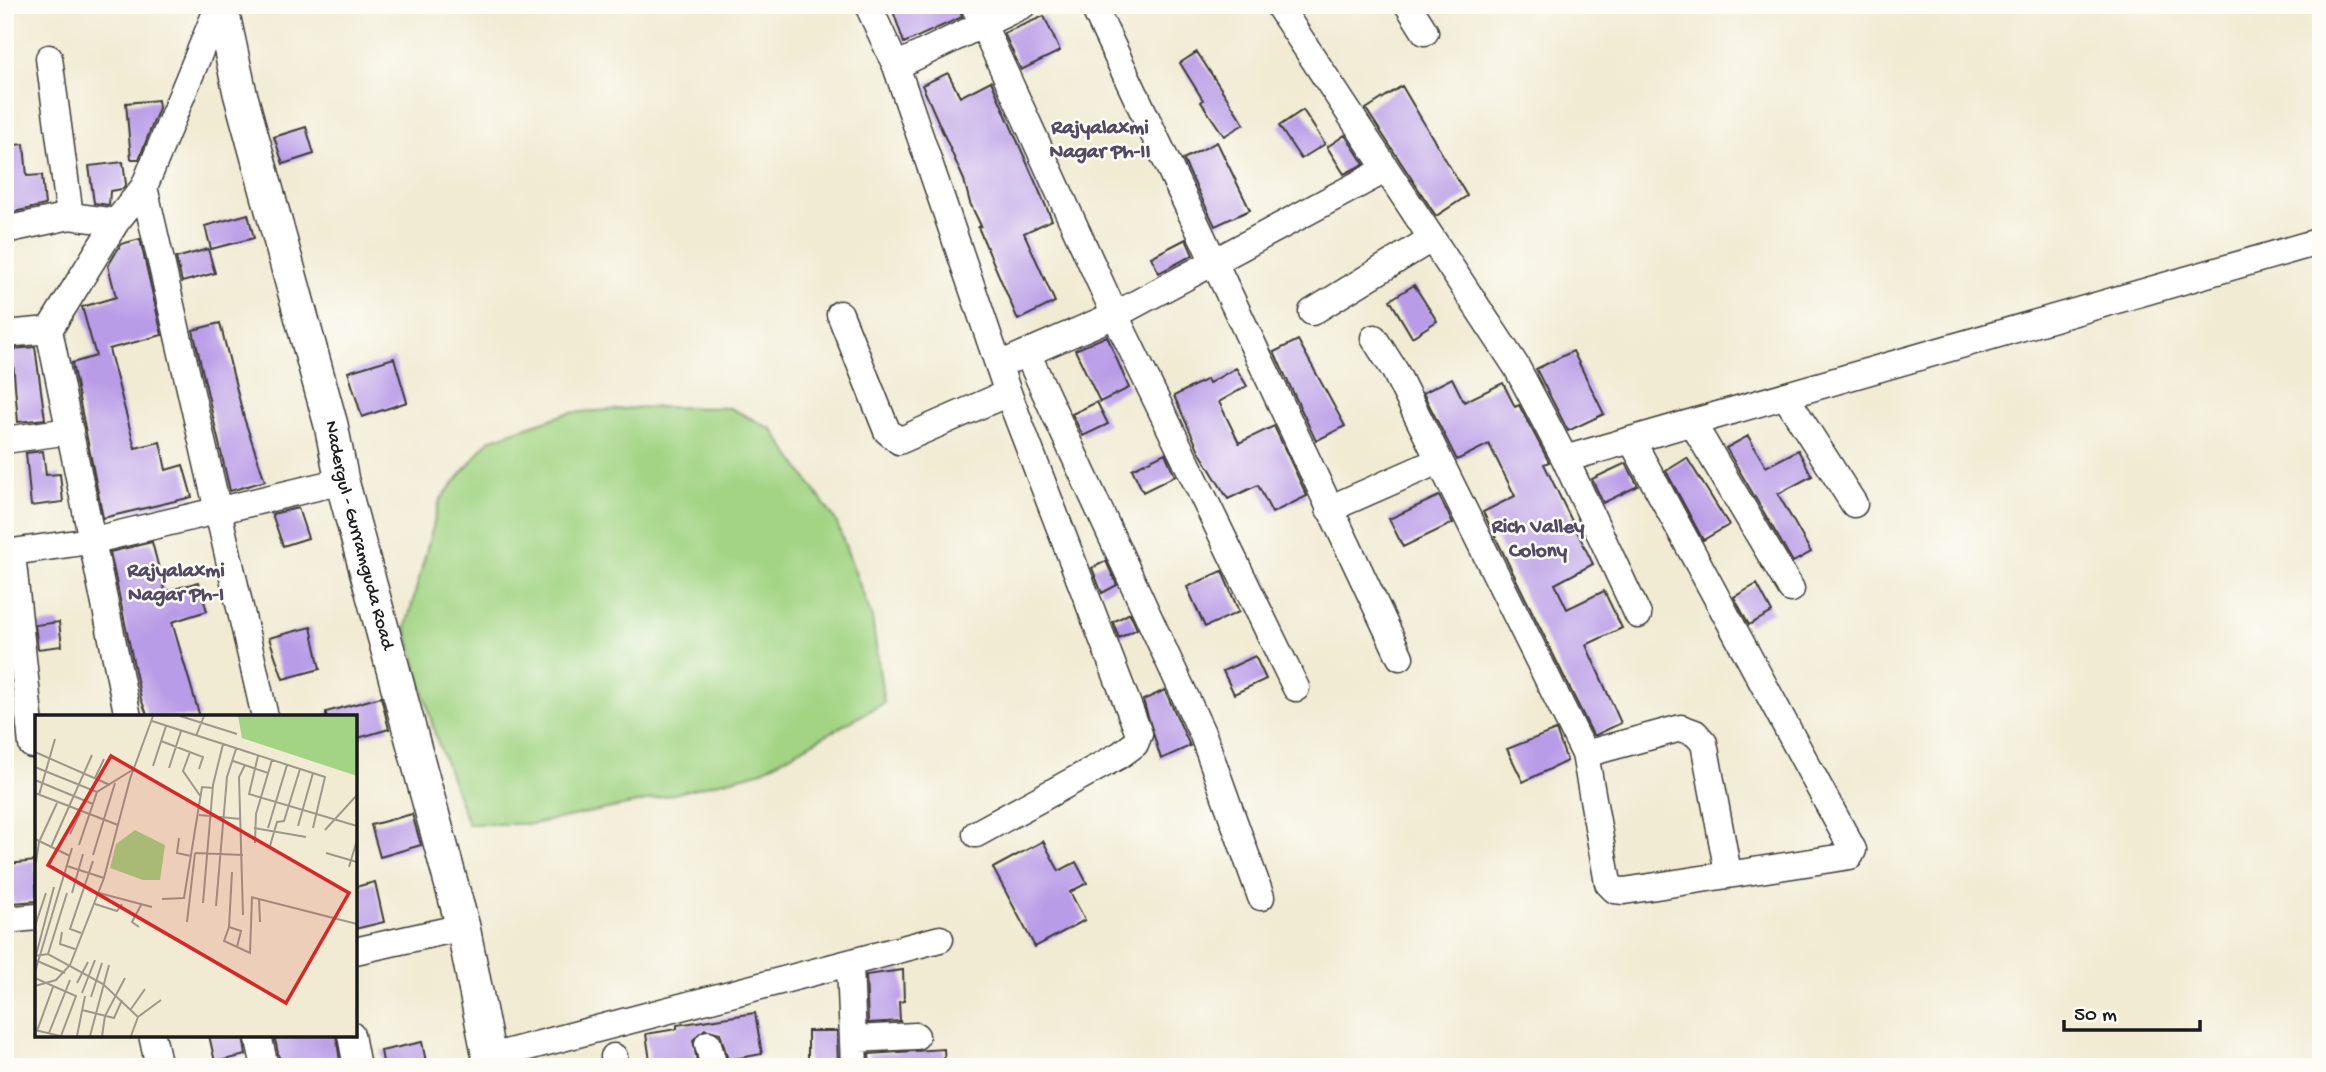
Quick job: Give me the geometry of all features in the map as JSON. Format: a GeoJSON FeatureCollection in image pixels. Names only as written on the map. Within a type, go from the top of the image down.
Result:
{"type":"FeatureCollection","features":[{"type":"Feature","properties":{"kind":"main road","name":"Nadergul - Gurramguda Road"},"geometry":{"type":"LineString","coordinates":[[220,5],[246,118],[331,425],[342,481],[463,927],[491,1062]]}},
{"type":"Feature","properties":{"kind":"street"},"geometry":{"type":"LineString","coordinates":[[128,715],[49,330],[116,222],[144,187],[220,5]]}},
{"type":"Feature","properties":{"kind":"street"},"geometry":{"type":"LineString","coordinates":[[868,5],[896,66],[1008,393],[1139,734],[1135,744],[1120,755],[976,834]]}},
{"type":"Feature","properties":{"kind":"street"},"geometry":{"type":"LineString","coordinates":[[896,66],[979,15],[1023,5]]}},
{"type":"Feature","properties":{"kind":"street"},"geometry":{"type":"LineString","coordinates":[[1094,5],[1213,264],[1400,657]]}},
{"type":"Feature","properties":{"kind":"street"},"geometry":{"type":"LineString","coordinates":[[1278,5],[1516,366],[1565,459],[1638,615]]}},
{"type":"Feature","properties":{"kind":"street"},"geometry":{"type":"LineString","coordinates":[[1408,5],[1425,32]]}},
{"type":"Feature","properties":{"kind":"street"},"geometry":{"type":"LineString","coordinates":[[979,15],[1115,315],[1296,688]]}},
{"type":"Feature","properties":{"kind":"street"},"geometry":{"type":"LineString","coordinates":[[49,58],[70,216]]}},
{"type":"Feature","properties":{"kind":"street"},"geometry":{"type":"LineString","coordinates":[[998,365],[1115,315],[1385,170]]}},
{"type":"Feature","properties":{"kind":"street"},"geometry":{"type":"LineString","coordinates":[[144,187],[265,715]]}},
{"type":"Feature","properties":{"kind":"street"},"geometry":{"type":"LineString","coordinates":[[5,230],[70,216],[116,222]]}},
{"type":"Feature","properties":{"kind":"street"},"geometry":{"type":"LineString","coordinates":[[1312,312],[1431,239]]}},
{"type":"Feature","properties":{"kind":"street"},"geometry":{"type":"LineString","coordinates":[[1565,459],[2321,241]]}},
{"type":"Feature","properties":{"kind":"street"},"geometry":{"type":"LineString","coordinates":[[840,314],[887,431],[899,441],[1008,393]]}},
{"type":"Feature","properties":{"kind":"street"},"geometry":{"type":"LineString","coordinates":[[5,334],[49,330]]}},
{"type":"Feature","properties":{"kind":"street"},"geometry":{"type":"LineString","coordinates":[[1374,338],[1395,371],[1586,754],[1608,883],[1615,890],[1624,891],[1850,856],[1853,850],[1632,441]]}},
{"type":"Feature","properties":{"kind":"street"},"geometry":{"type":"LineString","coordinates":[[1027,353],[1203,735],[1261,897]]}},
{"type":"Feature","properties":{"kind":"street"},"geometry":{"type":"LineString","coordinates":[[1786,397],[1854,504]]}},
{"type":"Feature","properties":{"kind":"street"},"geometry":{"type":"LineString","coordinates":[[1693,424],[1791,589]]}},
{"type":"Feature","properties":{"kind":"street"},"geometry":{"type":"LineString","coordinates":[[5,440],[70,431]]}},
{"type":"Feature","properties":{"kind":"street"},"geometry":{"type":"LineString","coordinates":[[1329,509],[1438,461]]}},
{"type":"Feature","properties":{"kind":"street"},"geometry":{"type":"LineString","coordinates":[[32,745],[8,553],[90,541],[342,481]]}},
{"type":"Feature","properties":{"kind":"street"},"geometry":{"type":"LineString","coordinates":[[1586,754],[1681,728],[1696,733],[1704,743],[1728,873]]}},
{"type":"Feature","properties":{"kind":"street"},"geometry":{"type":"LineString","coordinates":[[5,920],[35,917]]}},
{"type":"Feature","properties":{"kind":"street"},"geometry":{"type":"LineString","coordinates":[[357,951],[463,927]]}},
{"type":"Feature","properties":{"kind":"street"},"geometry":{"type":"LineString","coordinates":[[491,1062],[940,939]]}},
{"type":"Feature","properties":{"kind":"street"},"geometry":{"type":"LineString","coordinates":[[850,964],[854,1067]]}},
{"type":"Feature","properties":{"kind":"street"},"geometry":{"type":"LineString","coordinates":[[853,1039],[916,1036]]}},
{"type":"Feature","properties":{"kind":"street"},"geometry":{"type":"LineString","coordinates":[[152,1037],[159,1067]]}},
{"type":"Feature","properties":{"kind":"street"},"geometry":{"type":"LineString","coordinates":[[258,1037],[265,1067]]}},
{"type":"Feature","properties":{"kind":"street"},"geometry":{"type":"LineString","coordinates":[[351,1037],[357,1067]]}},
{"type":"Feature","properties":{"kind":"green space"},"geometry":{"type":"Polygon","coordinates":[[[651,407],[730,408],[772,429],[836,521],[872,618],[884,703],[759,772],[642,802],[533,824],[468,824],[435,734],[406,627],[440,500],[489,440],[568,413],[651,407]]]}},
{"type":"Feature","properties":{"kind":"building"},"geometry":{"type":"Polygon","coordinates":[[[891,5],[959,5],[962,17],[904,43],[891,5]]]}},
{"type":"Feature","properties":{"kind":"building"},"geometry":{"type":"Polygon","coordinates":[[[1044,16],[1060,51],[1021,70],[1004,33],[1044,16]]]}},
{"type":"Feature","properties":{"kind":"building"},"geometry":{"type":"Polygon","coordinates":[[[1197,52],[1244,124],[1224,136],[1201,102],[1203,100],[1180,63],[1197,52]]]}},
{"type":"Feature","properties":{"kind":"building"},"geometry":{"type":"Polygon","coordinates":[[[948,73],[960,97],[991,81],[1052,220],[1024,233],[1055,302],[1018,320],[978,227],[981,226],[970,203],[964,180],[922,85],[948,73]]]}},
{"type":"Feature","properties":{"kind":"building"},"geometry":{"type":"Polygon","coordinates":[[[1402,86],[1467,196],[1436,216],[1366,109],[1402,86]]]}},
{"type":"Feature","properties":{"kind":"building"},"geometry":{"type":"Polygon","coordinates":[[[158,100],[159,108],[139,159],[131,159],[126,103],[158,100]]]}},
{"type":"Feature","properties":{"kind":"building"},"geometry":{"type":"Polygon","coordinates":[[[1303,110],[1325,144],[1301,159],[1279,126],[1303,110]]]}},
{"type":"Feature","properties":{"kind":"building"},"geometry":{"type":"Polygon","coordinates":[[[306,127],[314,154],[283,164],[274,137],[306,127]]]}},
{"type":"Feature","properties":{"kind":"building"},"geometry":{"type":"Polygon","coordinates":[[[1345,135],[1364,164],[1344,174],[1327,147],[1345,135]]]}},
{"type":"Feature","properties":{"kind":"building"},"geometry":{"type":"Polygon","coordinates":[[[1217,142],[1250,210],[1215,226],[1183,159],[1217,142]]]}},
{"type":"Feature","properties":{"kind":"building"},"geometry":{"type":"Polygon","coordinates":[[[24,144],[27,176],[42,175],[45,205],[5,214],[5,146],[24,144]]]}},
{"type":"Feature","properties":{"kind":"building"},"geometry":{"type":"Polygon","coordinates":[[[123,162],[126,184],[122,189],[110,191],[109,205],[94,203],[89,166],[123,162]]]}},
{"type":"Feature","properties":{"kind":"building"},"geometry":{"type":"Polygon","coordinates":[[[248,214],[254,238],[211,249],[205,226],[248,214]]]}},
{"type":"Feature","properties":{"kind":"building"},"geometry":{"type":"Polygon","coordinates":[[[140,239],[162,335],[109,349],[135,448],[160,442],[166,470],[183,465],[192,497],[103,518],[72,363],[96,356],[82,307],[116,297],[108,266],[121,244],[140,239]]]}},
{"type":"Feature","properties":{"kind":"building"},"geometry":{"type":"Polygon","coordinates":[[[1186,239],[1193,255],[1159,273],[1151,257],[1186,239]]]}},
{"type":"Feature","properties":{"kind":"building"},"geometry":{"type":"Polygon","coordinates":[[[208,249],[215,273],[182,282],[176,258],[208,249]]]}},
{"type":"Feature","properties":{"kind":"building"},"geometry":{"type":"Polygon","coordinates":[[[1414,285],[1437,321],[1412,337],[1390,300],[1414,285]]]}},
{"type":"Feature","properties":{"kind":"building"},"geometry":{"type":"Polygon","coordinates":[[[220,323],[244,418],[265,481],[230,491],[193,330],[220,323]]]}},
{"type":"Feature","properties":{"kind":"building"},"geometry":{"type":"Polygon","coordinates":[[[1107,336],[1129,388],[1100,402],[1075,350],[1107,336]]]}},
{"type":"Feature","properties":{"kind":"building"},"geometry":{"type":"Polygon","coordinates":[[[1298,340],[1345,426],[1316,441],[1274,352],[1298,340]]]}},
{"type":"Feature","properties":{"kind":"building"},"geometry":{"type":"Polygon","coordinates":[[[35,347],[45,419],[18,422],[12,349],[35,347]]]}},
{"type":"Feature","properties":{"kind":"building"},"geometry":{"type":"Polygon","coordinates":[[[1573,351],[1604,414],[1568,431],[1536,369],[1573,351]]]}},
{"type":"Feature","properties":{"kind":"building"},"geometry":{"type":"Polygon","coordinates":[[[394,358],[407,402],[362,417],[348,372],[394,358]]]}},
{"type":"Feature","properties":{"kind":"building"},"geometry":{"type":"Polygon","coordinates":[[[1236,368],[1247,386],[1219,402],[1239,443],[1274,426],[1307,496],[1272,513],[1258,485],[1228,499],[1200,453],[1174,396],[1207,379],[1209,383],[1236,368]]]}},
{"type":"Feature","properties":{"kind":"building"},"geometry":{"type":"Polygon","coordinates":[[[1452,378],[1464,402],[1503,383],[1515,407],[1519,405],[1549,462],[1544,464],[1593,564],[1555,584],[1567,609],[1604,591],[1622,628],[1586,645],[1621,723],[1596,735],[1593,735],[1483,512],[1515,496],[1489,444],[1457,460],[1423,393],[1452,378]]]}},
{"type":"Feature","properties":{"kind":"building"},"geometry":{"type":"Polygon","coordinates":[[[1097,402],[1108,424],[1083,436],[1072,414],[1097,402]]]}},
{"type":"Feature","properties":{"kind":"building"},"geometry":{"type":"Polygon","coordinates":[[[1748,436],[1766,467],[1798,450],[1812,476],[1778,494],[1811,552],[1793,562],[1726,448],[1748,436]]]}},
{"type":"Feature","properties":{"kind":"building"},"geometry":{"type":"Polygon","coordinates":[[[43,451],[46,475],[60,474],[63,502],[31,506],[26,453],[43,451]]]}},
{"type":"Feature","properties":{"kind":"building"},"geometry":{"type":"Polygon","coordinates":[[[1165,453],[1175,476],[1143,492],[1132,469],[1165,453]]]}},
{"type":"Feature","properties":{"kind":"building"},"geometry":{"type":"Polygon","coordinates":[[[1687,458],[1729,525],[1703,540],[1666,471],[1687,458]]]}},
{"type":"Feature","properties":{"kind":"building"},"geometry":{"type":"Polygon","coordinates":[[[1626,463],[1638,486],[1603,503],[1592,479],[1626,463]]]}},
{"type":"Feature","properties":{"kind":"building"},"geometry":{"type":"Polygon","coordinates":[[[1439,496],[1453,523],[1403,547],[1389,519],[1439,496]]]}},
{"type":"Feature","properties":{"kind":"building"},"geometry":{"type":"Polygon","coordinates":[[[298,508],[308,538],[283,546],[272,514],[298,508]]]}},
{"type":"Feature","properties":{"kind":"building"},"geometry":{"type":"Polygon","coordinates":[[[152,542],[165,592],[198,582],[207,611],[172,622],[199,715],[147,715],[141,699],[110,552],[152,542]]]}},
{"type":"Feature","properties":{"kind":"building"},"geometry":{"type":"Polygon","coordinates":[[[1106,561],[1117,585],[1102,593],[1092,568],[1106,561]]]}},
{"type":"Feature","properties":{"kind":"building"},"geometry":{"type":"Polygon","coordinates":[[[1222,571],[1239,612],[1205,627],[1187,587],[1222,571]]]}},
{"type":"Feature","properties":{"kind":"building"},"geometry":{"type":"Polygon","coordinates":[[[1757,584],[1772,612],[1749,625],[1734,597],[1757,584]]]}},
{"type":"Feature","properties":{"kind":"building"},"geometry":{"type":"Polygon","coordinates":[[[1130,613],[1137,629],[1119,638],[1113,622],[1130,613]]]}},
{"type":"Feature","properties":{"kind":"building"},"geometry":{"type":"Polygon","coordinates":[[[59,622],[62,646],[38,649],[35,625],[59,622]]]}},
{"type":"Feature","properties":{"kind":"building"},"geometry":{"type":"Polygon","coordinates":[[[311,627],[320,669],[283,679],[269,638],[311,627]]]}},
{"type":"Feature","properties":{"kind":"building"},"geometry":{"type":"Polygon","coordinates":[[[1255,656],[1266,679],[1234,694],[1223,671],[1255,656]]]}},
{"type":"Feature","properties":{"kind":"building"},"geometry":{"type":"Polygon","coordinates":[[[1165,690],[1190,746],[1161,759],[1143,700],[1165,690]]]}},
{"type":"Feature","properties":{"kind":"building"},"geometry":{"type":"Polygon","coordinates":[[[381,697],[389,729],[357,738],[357,715],[326,715],[326,712],[381,697]]]}},
{"type":"Feature","properties":{"kind":"building"},"geometry":{"type":"Polygon","coordinates":[[[1556,730],[1567,761],[1523,782],[1507,749],[1556,730]]]}},
{"type":"Feature","properties":{"kind":"building"},"geometry":{"type":"Polygon","coordinates":[[[412,814],[421,845],[380,857],[371,825],[412,814]]]}},
{"type":"Feature","properties":{"kind":"building"},"geometry":{"type":"Polygon","coordinates":[[[1043,841],[1059,871],[1076,862],[1087,883],[1070,892],[1085,920],[1035,947],[993,868],[1043,841]]]}},
{"type":"Feature","properties":{"kind":"building"},"geometry":{"type":"Polygon","coordinates":[[[35,861],[35,901],[13,903],[9,864],[35,861]]]}},
{"type":"Feature","properties":{"kind":"building"},"geometry":{"type":"Polygon","coordinates":[[[375,882],[384,922],[357,929],[357,886],[375,882]]]}},
{"type":"Feature","properties":{"kind":"building"},"geometry":{"type":"Polygon","coordinates":[[[903,970],[904,1001],[899,1002],[900,1021],[868,1023],[866,975],[903,970]]]}},
{"type":"Feature","properties":{"kind":"building"},"geometry":{"type":"Polygon","coordinates":[[[755,1013],[762,1054],[728,1060],[720,1033],[705,1029],[693,1040],[698,1066],[651,1067],[646,1034],[677,1029],[677,1025],[755,1013]]]}},
{"type":"Feature","properties":{"kind":"building"},"geometry":{"type":"Polygon","coordinates":[[[808,1031],[837,1031],[838,1067],[808,1067],[808,1031]]]}},
{"type":"Feature","properties":{"kind":"building"},"geometry":{"type":"Polygon","coordinates":[[[209,1037],[243,1037],[246,1055],[215,1062],[209,1037]]]}},
{"type":"Feature","properties":{"kind":"building"},"geometry":{"type":"Polygon","coordinates":[[[274,1037],[336,1037],[341,1067],[318,1067],[317,1064],[281,1067],[274,1037]]]}},
{"type":"Feature","properties":{"kind":"building"},"geometry":{"type":"Polygon","coordinates":[[[422,1042],[427,1067],[384,1067],[381,1051],[422,1042]]]}},
{"type":"Feature","properties":{"kind":"building"},"geometry":{"type":"Polygon","coordinates":[[[944,1049],[945,1067],[870,1067],[869,1054],[944,1049]]]}},
{"type":"Feature","properties":{"kind":"district","name":"Rajyalaxmi Nagar Ph-II"},"geometry":{"type":"Point","coordinates":[1100,141]}},
{"type":"Feature","properties":{"kind":"district","name":"Rich Valley Colony"},"geometry":{"type":"Point","coordinates":[1538,540]}},
{"type":"Feature","properties":{"kind":"district","name":"Rajyalaxmi Nagar Ph-I"},"geometry":{"type":"Point","coordinates":[176,584]}}]}
